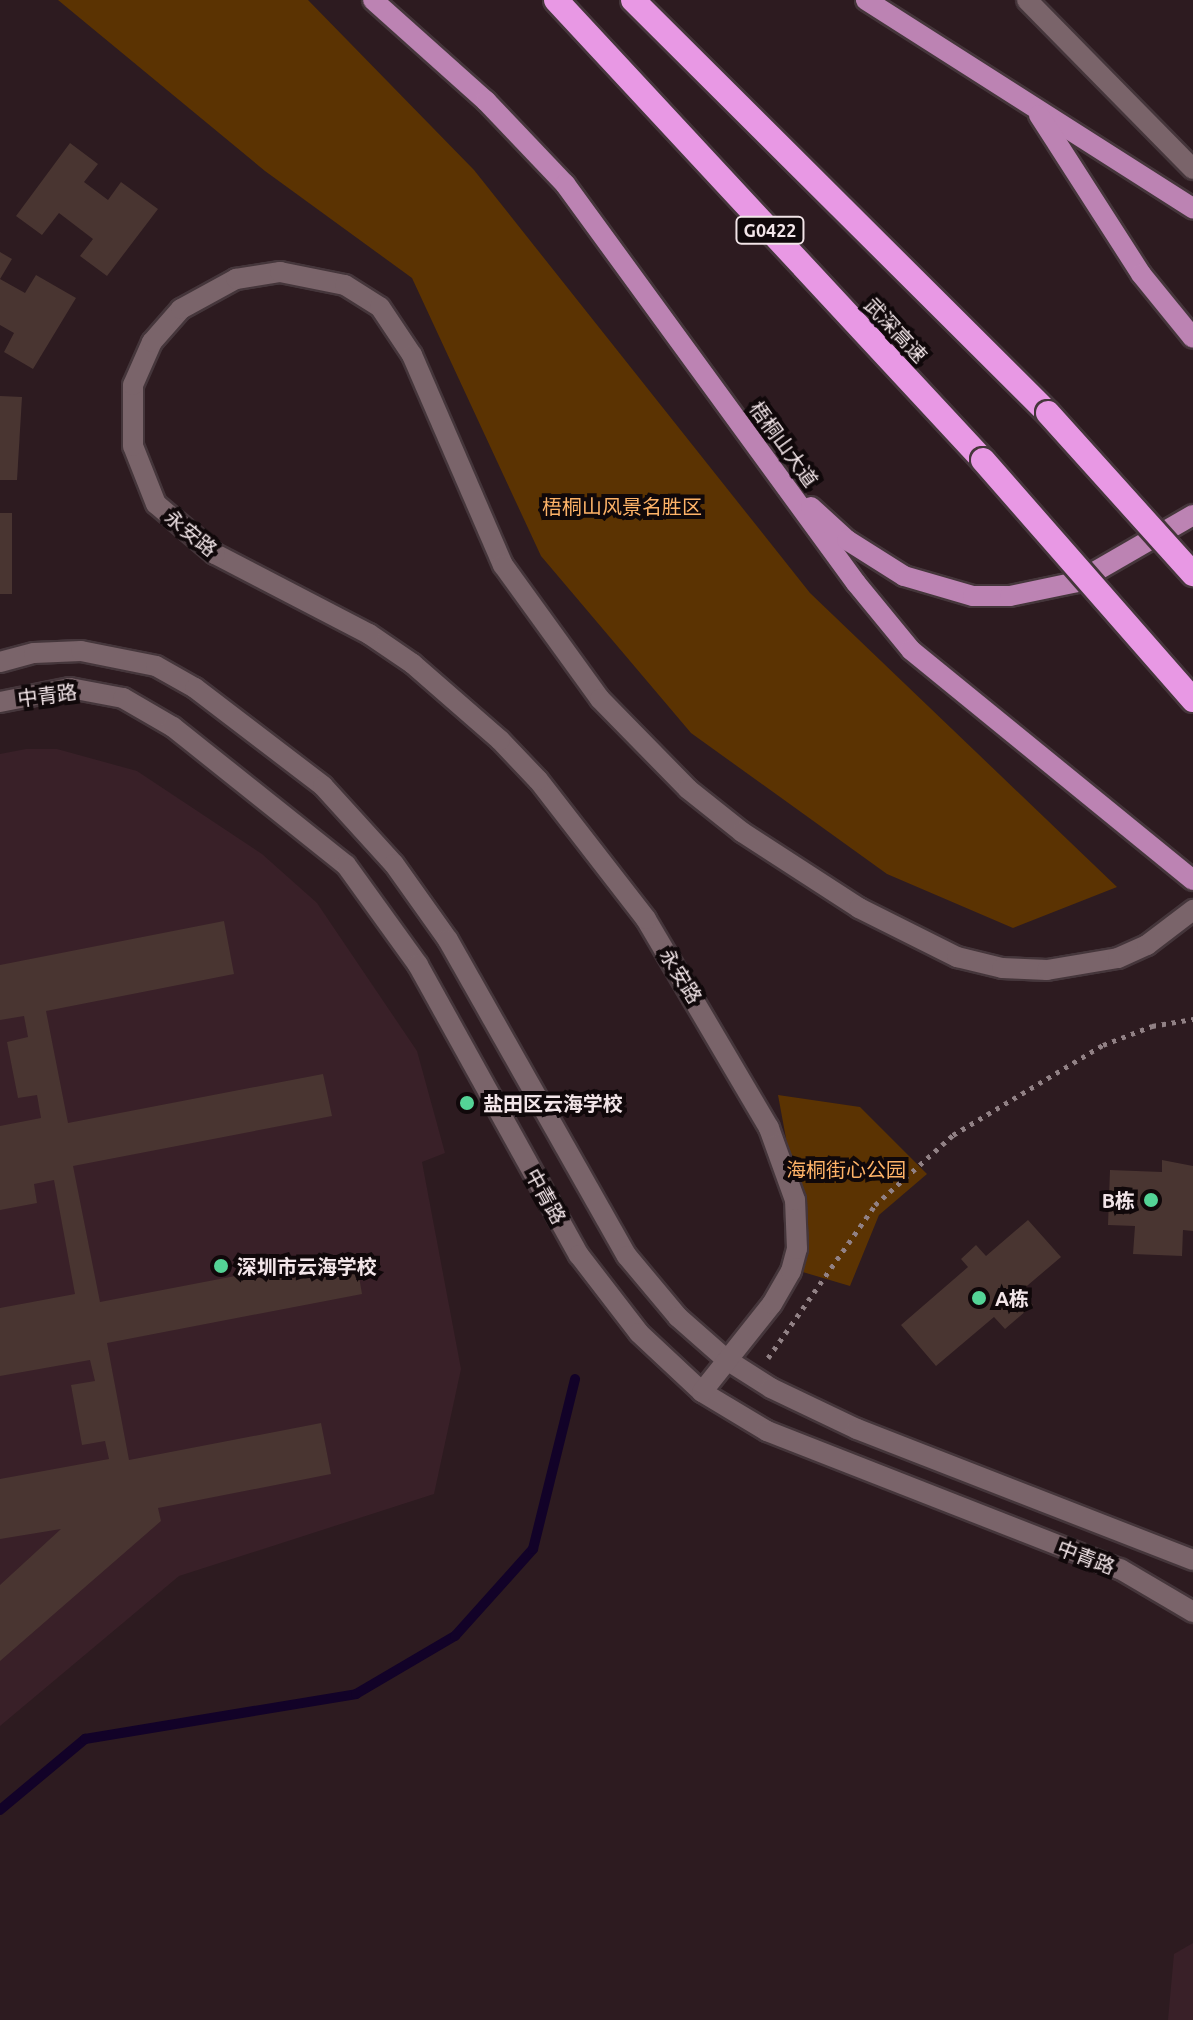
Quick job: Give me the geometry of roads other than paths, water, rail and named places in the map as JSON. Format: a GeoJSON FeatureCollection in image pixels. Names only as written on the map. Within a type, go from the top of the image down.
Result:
{"type":"FeatureCollection","features":[{"type":"Feature","properties":{"kind":"highway","name":"武深高速"},"geometry":{"type":"LineString","coordinates":[[556,0],[983,460],[1193,700]]}},
{"type":"Feature","properties":{"kind":"highway"},"geometry":{"type":"LineString","coordinates":[[633,0],[1048,413],[1193,574]]}},
{"type":"Feature","properties":{"kind":"main road","name":"梧桐山大道"},"geometry":{"type":"LineString","coordinates":[[373,0],[486,101],[565,184],[779,477],[911,650],[1193,880]]}},
{"type":"Feature","properties":{"kind":"main road"},"geometry":{"type":"LineString","coordinates":[[866,0],[1193,208]]}},
{"type":"Feature","properties":{"kind":"main road"},"geometry":{"type":"LineString","coordinates":[[1036,110],[1141,274],[1193,338]]}},
{"type":"Feature","properties":{"kind":"main road"},"geometry":{"type":"LineString","coordinates":[[779,477],[874,559],[904,576],[973,596],[1010,596],[1077,582],[1193,515]]}},
{"type":"Feature","properties":{"kind":"street"},"geometry":{"type":"LineString","coordinates":[[1027,0],[1193,169]]}},
{"type":"Feature","properties":{"kind":"street","name":"永安路"},"geometry":{"type":"LineString","coordinates":[[702,1392],[782,1288],[797,1249],[795,1200],[769,1128],[646,919],[538,780],[500,740],[413,664],[369,634],[215,554],[156,504],[138,466],[130,406],[141,362],[181,309],[236,279],[280,272],[345,285],[380,307],[412,355],[503,565],[590,687],[688,789],[742,832],[859,908],[957,957],[1002,968],[1047,970],[1118,958],[1147,945],[1193,910]]}},
{"type":"Feature","properties":{"kind":"street","name":"中青路"},"geometry":{"type":"LineString","coordinates":[[0,662],[34,653],[81,651],[156,666],[195,688],[323,786],[394,864],[448,940],[627,1256],[678,1317],[727,1360],[752,1377],[857,1429],[1193,1560]]}},
{"type":"Feature","properties":{"kind":"street","name":"中青路"},"geometry":{"type":"LineString","coordinates":[[0,702],[70,688],[123,698],[173,727],[346,865],[418,965],[585,1264],[639,1333],[702,1392],[767,1431],[1120,1569],[1193,1612]]}},
{"type":"Feature","properties":{"kind":"waterway"},"geometry":{"type":"LineString","coordinates":[[0,1810],[85,1739],[356,1694],[455,1636],[533,1549],[575,1379]]}},
{"type":"Feature","properties":{"kind":"place","name":"盐田区云海学校"},"geometry":{"type":"Point","coordinates":[467,1103]}},
{"type":"Feature","properties":{"kind":"place","name":"B栋"},"geometry":{"type":"Point","coordinates":[1151,1200]}},
{"type":"Feature","properties":{"kind":"place","name":"深圳市云海学校"},"geometry":{"type":"Point","coordinates":[221,1266]}},
{"type":"Feature","properties":{"kind":"place","name":"A栋"},"geometry":{"type":"Point","coordinates":[979,1298]}},
{"type":"Feature","properties":{"kind":"park label","name":"梧桐山风景名胜区"},"geometry":{"type":"Point","coordinates":[622,506]}},
{"type":"Feature","properties":{"kind":"park label","name":"海桐街心公园"},"geometry":{"type":"Point","coordinates":[846,1169]}}]}
